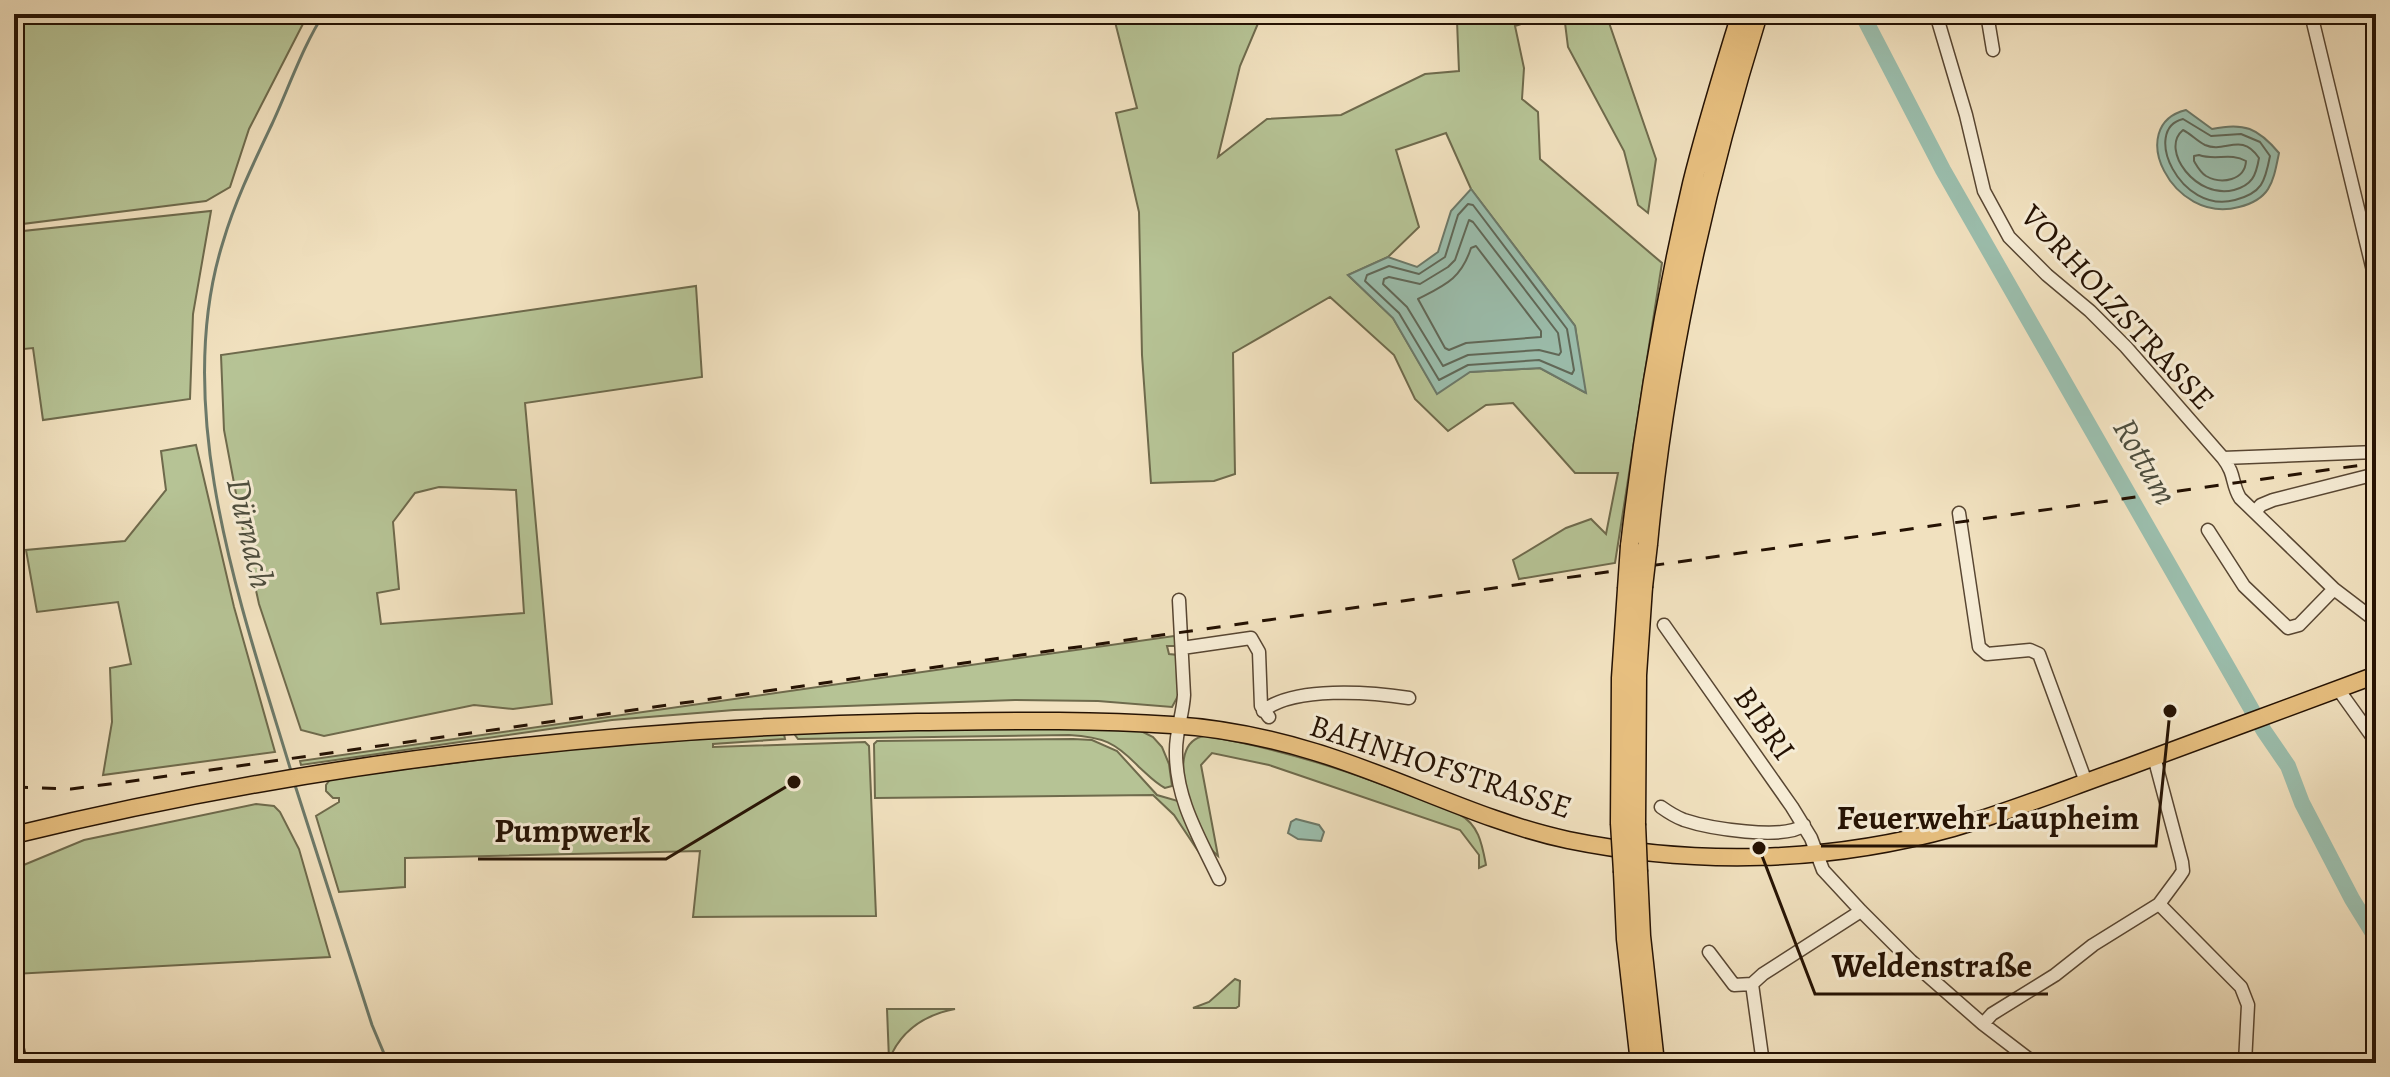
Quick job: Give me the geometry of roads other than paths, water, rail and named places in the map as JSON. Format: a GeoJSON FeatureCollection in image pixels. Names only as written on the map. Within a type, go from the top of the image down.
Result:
{"type":"FeatureCollection","features":[{"type":"Feature","properties":{"kind":"highway"},"geometry":{"type":"LineString","coordinates":[[1640,1063],[1627,953],[1630,872],[1621,678],[1639,545],[1688,279],[1749,16]]}},
{"type":"Feature","properties":{"kind":"highway"},"geometry":{"type":"LineString","coordinates":[[1630,872],[1655,1063]]}},
{"type":"Feature","properties":{"kind":"main road","name":"BAHNHOFSTRASSE"},"geometry":{"type":"LineString","coordinates":[[18,833],[161,802],[305,776],[569,741],[774,727],[1055,720],[1179,725],[1238,733],[1318,753],[1493,818],[1567,839],[1703,857],[1816,854],[1953,828],[2376,675]]}},
{"type":"Feature","properties":{"kind":"street","name":"VORHOLZSTRASSE"},"geometry":{"type":"LineString","coordinates":[[1936,14],[1966,115],[1984,191],[2009,237],[2126,347],[2223,458],[2233,471],[2237,493],[2255,512],[2334,589],[2376,621]]}},
{"type":"Feature","properties":{"kind":"street"},"geometry":{"type":"LineString","coordinates":[[1987,14],[1993,50]]}},
{"type":"Feature","properties":{"kind":"street"},"geometry":{"type":"LineString","coordinates":[[2311,14],[2376,283]]}},
{"type":"Feature","properties":{"kind":"street"},"geometry":{"type":"LineString","coordinates":[[2223,458],[2376,452]]}},
{"type":"Feature","properties":{"kind":"street"},"geometry":{"type":"LineString","coordinates":[[2255,512],[2261,505],[2273,500],[2376,474]]}},
{"type":"Feature","properties":{"kind":"street"},"geometry":{"type":"LineString","coordinates":[[1959,513],[1979,647],[1987,654],[2030,650],[2039,654],[2086,782]]}},
{"type":"Feature","properties":{"kind":"street"},"geometry":{"type":"LineString","coordinates":[[2208,530],[2244,586],[2288,628],[2299,625],[2334,589]]}},
{"type":"Feature","properties":{"kind":"street"},"geometry":{"type":"LineString","coordinates":[[1179,600],[1184,695],[1176,753],[1179,792],[1219,879]]}},
{"type":"Feature","properties":{"kind":"street","name":"BIBRI"},"geometry":{"type":"LineString","coordinates":[[1664,625],[1804,825],[1823,870],[1911,961],[1983,1024],[2034,1063]]}},
{"type":"Feature","properties":{"kind":"street"},"geometry":{"type":"LineString","coordinates":[[1182,648],[1251,638],[1259,652],[1260,699],[1266,714],[1275,701],[1309,695],[1391,695],[1409,698]]}},
{"type":"Feature","properties":{"kind":"street"},"geometry":{"type":"LineString","coordinates":[[2338,689],[2376,742]]}},
{"type":"Feature","properties":{"kind":"street"},"geometry":{"type":"LineString","coordinates":[[1983,1024],[1992,1014],[2055,975],[2093,945],[2159,904],[2183,871],[2154,757]]}},
{"type":"Feature","properties":{"kind":"street"},"geometry":{"type":"LineString","coordinates":[[1661,807],[1681,819],[1751,831],[1784,833],[1804,825]]}},
{"type":"Feature","properties":{"kind":"street"},"geometry":{"type":"LineString","coordinates":[[2159,904],[2231,975],[2245,996],[2248,1005],[2245,1063]]}},
{"type":"Feature","properties":{"kind":"street"},"geometry":{"type":"LineString","coordinates":[[1709,952],[1734,985],[1752,984],[1861,911]]}},
{"type":"Feature","properties":{"kind":"street"},"geometry":{"type":"LineString","coordinates":[[1752,984],[1762,1056]]}},
{"type":"Feature","properties":{"kind":"street"},"geometry":{"type":"LineString","coordinates":[[14,1034],[21,1063]]}},
{"type":"Feature","properties":{"kind":"water"},"geometry":{"type":"Polygon","coordinates":[[[2186,110],[2212,129],[2233,126],[2250,129],[2279,153],[2272,181],[2264,194],[2250,204],[2215,209],[2194,202],[2176,188],[2164,171],[2158,152],[2159,134],[2168,119],[2186,110]]]}},
{"type":"Feature","properties":{"kind":"water"},"geometry":{"type":"Polygon","coordinates":[[[1471,189],[1575,326],[1586,393],[1540,368],[1470,372],[1437,394],[1393,318],[1348,275],[1388,257],[1417,267],[1438,252],[1451,211],[1471,189]]]}},
{"type":"Feature","properties":{"kind":"water"},"geometry":{"type":"Polygon","coordinates":[[[1296,819],[1319,825],[1324,832],[1321,841],[1298,839],[1288,833],[1291,822],[1296,819]]]}},
{"type":"Feature","properties":{"kind":"waterway","name":"Dürnach"},"geometry":{"type":"LineString","coordinates":[[291,771],[252,644],[219,509],[208,440],[204,373],[209,306],[228,227],[303,52],[324,14]]}},
{"type":"Feature","properties":{"kind":"waterway","name":"Rottum"},"geometry":{"type":"LineString","coordinates":[[1862,14],[1943,170],[2264,731],[2288,766],[2302,803],[2376,938]]}},
{"type":"Feature","properties":{"kind":"waterway","name":"Dürnach"},"geometry":{"type":"LineString","coordinates":[[294,782],[372,1025],[388,1063]]}},
{"type":"Feature","properties":{"kind":"railway"},"geometry":{"type":"LineString","coordinates":[[14,787],[71,789],[118,783],[2376,463]]}},
{"type":"Feature","properties":{"kind":"place","name":"Feuerwehr Laupheim"},"geometry":{"type":"Point","coordinates":[2170,711]}},
{"type":"Feature","properties":{"kind":"place","name":"Pumpwerk"},"geometry":{"type":"Point","coordinates":[794,782]}},
{"type":"Feature","properties":{"kind":"place","name":"Weldenstraße"},"geometry":{"type":"Point","coordinates":[1759,848]}}]}
